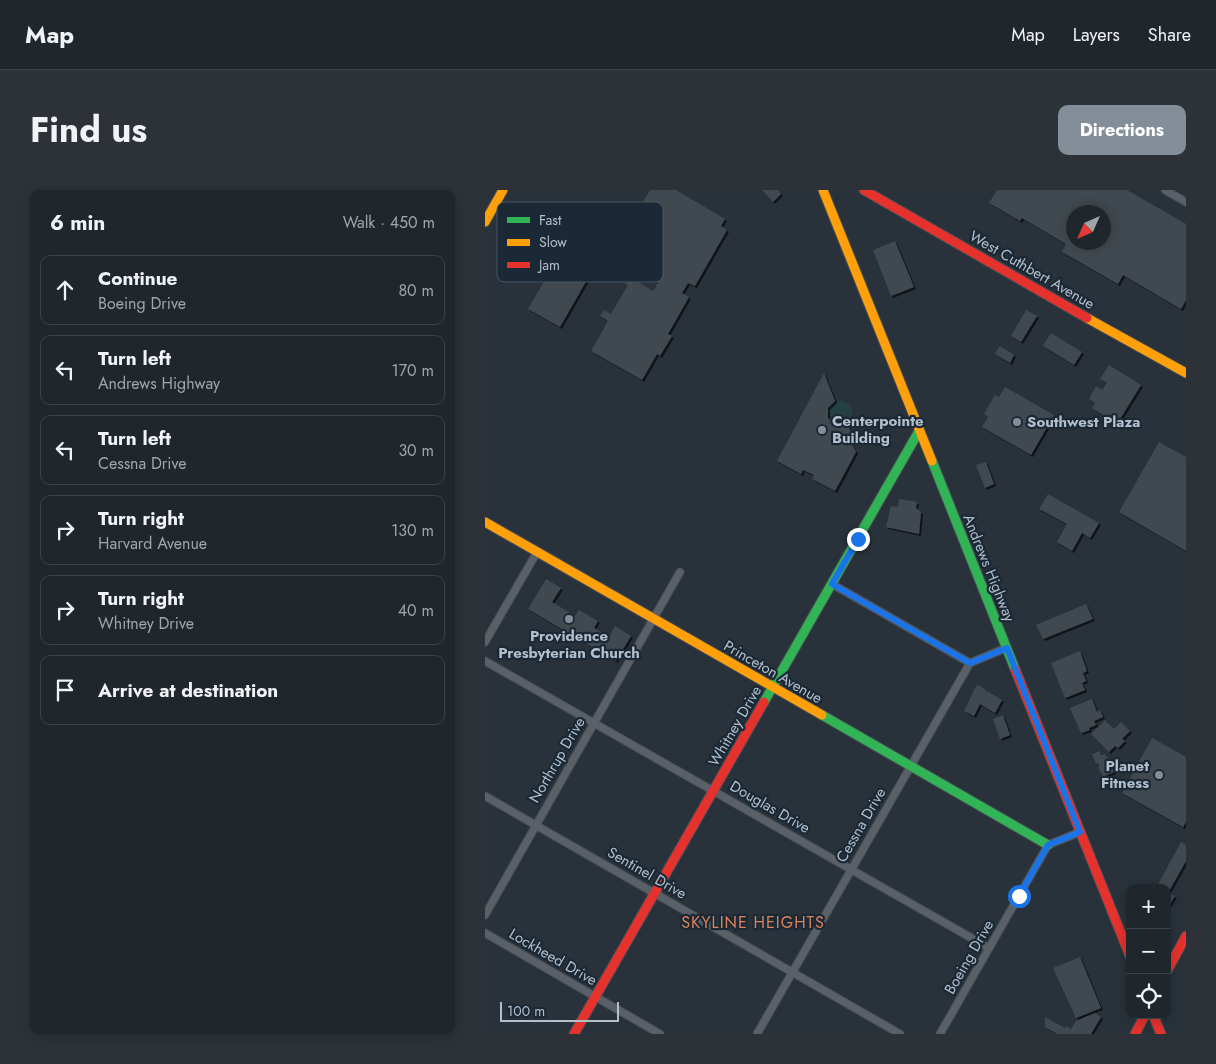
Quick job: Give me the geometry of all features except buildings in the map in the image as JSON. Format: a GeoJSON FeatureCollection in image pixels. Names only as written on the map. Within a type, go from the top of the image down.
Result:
{"type":"FeatureCollection","features":[{"type":"Feature","properties":{"kind":"street"},"geometry":{"type":"LineString","coordinates":[[485,222],[503,190]]}},
{"type":"Feature","properties":{"kind":"street","name":"Andrews Highway"},"geometry":{"type":"LineString","coordinates":[[823,190],[1126,946]]}},
{"type":"Feature","properties":{"kind":"street","name":"West Cuthbert Avenue"},"geometry":{"type":"LineString","coordinates":[[864,190],[1112,333],[1186,373]]}},
{"type":"Feature","properties":{"kind":"street"},"geometry":{"type":"LineString","coordinates":[[1165,190],[1186,202]]}},
{"type":"Feature","properties":{"kind":"street","name":"Whitney Drive"},"geometry":{"type":"LineString","coordinates":[[574,1034],[919,431]]}},
{"type":"Feature","properties":{"kind":"street","name":"Princeton Avenue"},"geometry":{"type":"LineString","coordinates":[[485,522],[1048,845]]}},
{"type":"Feature","properties":{"kind":"street"},"geometry":{"type":"LineString","coordinates":[[485,642],[537,552]]}},
{"type":"Feature","properties":{"kind":"street","name":"Northrup Drive"},"geometry":{"type":"LineString","coordinates":[[485,915],[680,572]]}},
{"type":"Feature","properties":{"kind":"street"},"geometry":{"type":"LineString","coordinates":[[832,584],[970,663],[1007,648]]}},
{"type":"Feature","properties":{"kind":"street","name":"Douglas Drive"},"geometry":{"type":"LineString","coordinates":[[485,661],[989,948]]}},
{"type":"Feature","properties":{"kind":"street","name":"Cessna Drive"},"geometry":{"type":"LineString","coordinates":[[757,1034],[970,663]]}},
{"type":"Feature","properties":{"kind":"street","name":"Sentinel Drive"},"geometry":{"type":"LineString","coordinates":[[485,796],[900,1034]]}},
{"type":"Feature","properties":{"kind":"street"},"geometry":{"type":"LineString","coordinates":[[1048,845],[1080,832]]}},
{"type":"Feature","properties":{"kind":"street","name":"Boeing Drive"},"geometry":{"type":"LineString","coordinates":[[941,1034],[1048,845]]}},
{"type":"Feature","properties":{"kind":"street","name":"Lockheed Drive"},"geometry":{"type":"LineString","coordinates":[[485,933],[660,1034]]}},
{"type":"Feature","properties":{"kind":"street"},"geometry":{"type":"LineString","coordinates":[[1171,963],[1186,936]]}},
{"type":"Feature","properties":{"kind":"street"},"geometry":{"type":"LineString","coordinates":[[1135,1034],[1143,1019]]}},
{"type":"Feature","properties":{"kind":"street"},"geometry":{"type":"LineString","coordinates":[[1155,1019],[1161,1034]]}},
{"type":"Feature","properties":{"kind":"green space"},"geometry":{"type":"Polygon","coordinates":[[[840,401],[849,404],[852,413],[849,422],[840,425],[831,422],[828,413],[831,404],[840,401]]]}},
{"type":"Feature","properties":{"kind":"traffic: fast"},"geometry":{"type":"LineString","coordinates":[[764,702],[919,431]]}},
{"type":"Feature","properties":{"kind":"traffic: fast"},"geometry":{"type":"LineString","coordinates":[[932,461],[1015,669]]}},
{"type":"Feature","properties":{"kind":"traffic: fast"},"geometry":{"type":"LineString","coordinates":[[822,715],[1048,845]]}},
{"type":"Feature","properties":{"kind":"traffic: slow"},"geometry":{"type":"LineString","coordinates":[[485,222],[503,190]]}},
{"type":"Feature","properties":{"kind":"traffic: slow"},"geometry":{"type":"LineString","coordinates":[[823,190],[932,461]]}},
{"type":"Feature","properties":{"kind":"traffic: slow"},"geometry":{"type":"LineString","coordinates":[[1087,318],[1186,373]]}},
{"type":"Feature","properties":{"kind":"traffic: slow"},"geometry":{"type":"LineString","coordinates":[[485,522],[822,715]]}},
{"type":"Feature","properties":{"kind":"traffic: jam"},"geometry":{"type":"LineString","coordinates":[[864,190],[1087,318]]}},
{"type":"Feature","properties":{"kind":"traffic: jam"},"geometry":{"type":"LineString","coordinates":[[1015,669],[1126,946]]}},
{"type":"Feature","properties":{"kind":"traffic: jam"},"geometry":{"type":"LineString","coordinates":[[574,1034],[764,702]]}},
{"type":"Feature","properties":{"kind":"traffic: jam"},"geometry":{"type":"LineString","coordinates":[[1171,964],[1186,936]]}},
{"type":"Feature","properties":{"kind":"traffic: jam"},"geometry":{"type":"LineString","coordinates":[[1135,1034],[1143,1019]]}},
{"type":"Feature","properties":{"kind":"traffic: jam"},"geometry":{"type":"LineString","coordinates":[[1155,1019],[1161,1034]]}},
{"type":"Feature","properties":{"kind":"place","name":"Southwest Plaza"},"geometry":{"type":"Point","coordinates":[1017,422]}},
{"type":"Feature","properties":{"kind":"place","name":"Centerpointe Building"},"geometry":{"type":"Point","coordinates":[822,430]}},
{"type":"Feature","properties":{"kind":"place","name":"Providence Presbyterian Church"},"geometry":{"type":"Point","coordinates":[569,619]}},
{"type":"Feature","properties":{"kind":"place","name":"Planet Fitness"},"geometry":{"type":"Point","coordinates":[1159,775]}},
{"type":"Feature","properties":{"kind":"district","name":"SKYLINE HEIGHTS"},"geometry":{"type":"Point","coordinates":[753,922]}},
{"type":"Feature","properties":{"kind":"route"},"geometry":{"type":"LineString","coordinates":[[858,539],[832,584],[970,663],[1007,648],[1080,832],[1048,845],[1019,896]]}}]}
